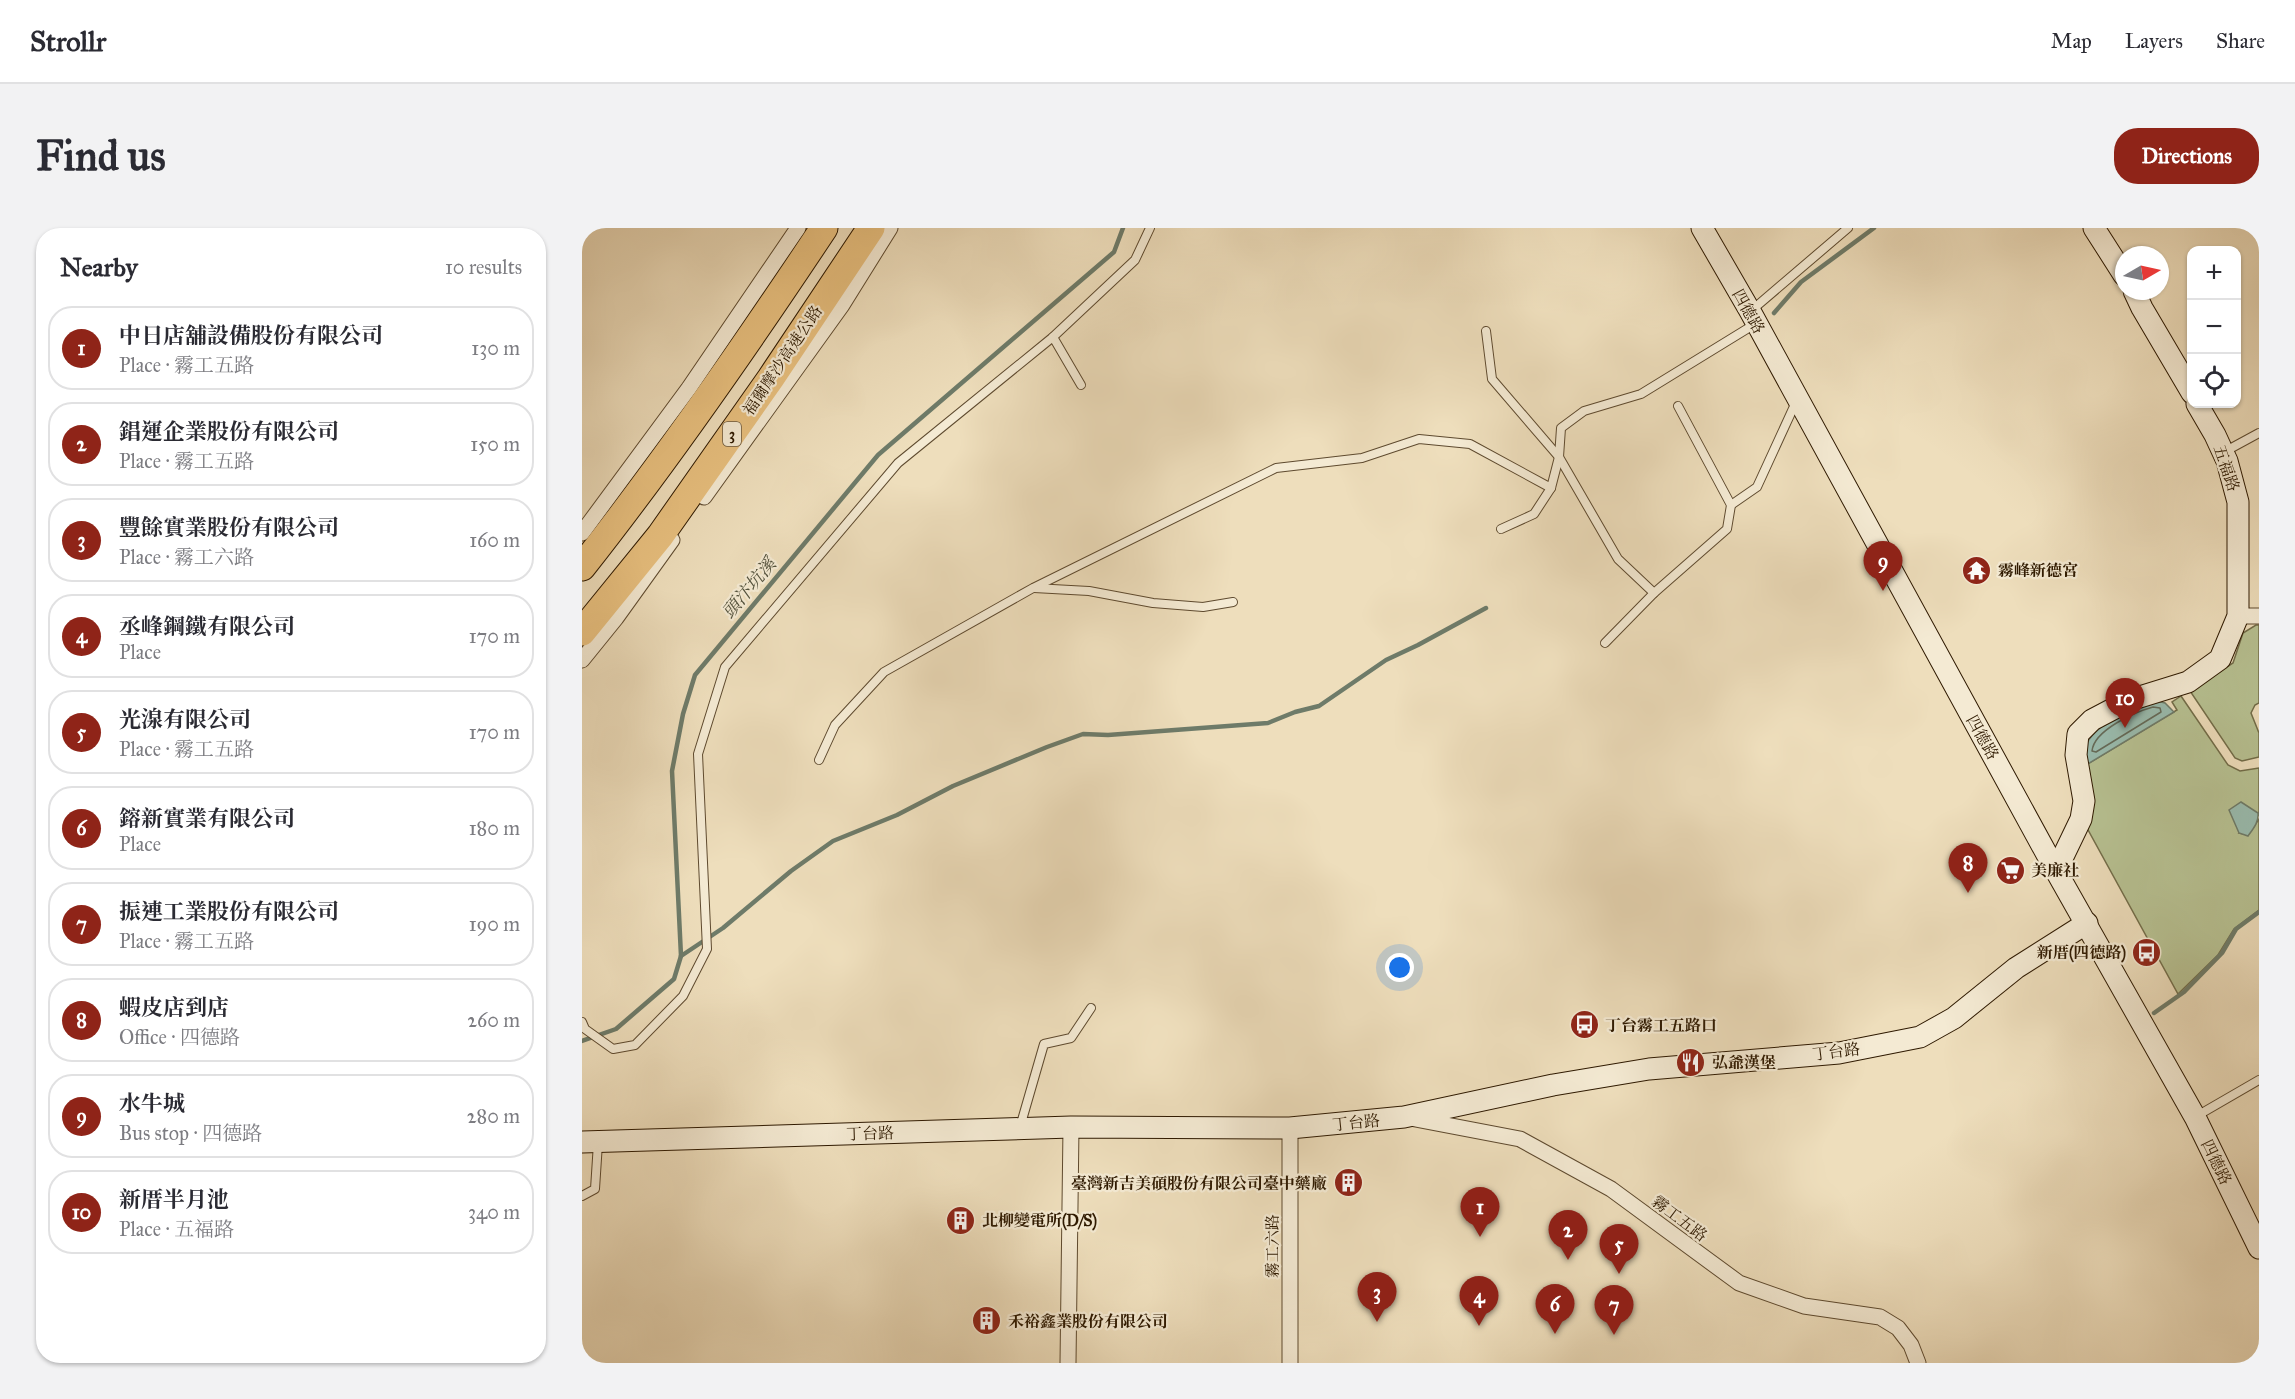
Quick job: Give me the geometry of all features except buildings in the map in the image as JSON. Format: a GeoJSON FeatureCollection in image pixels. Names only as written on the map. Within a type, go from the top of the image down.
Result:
{"type":"FeatureCollection","features":[{"type":"Feature","properties":{"kind":"highway"},"geometry":{"type":"LineString","coordinates":[[582,567],[739,356],[824,228]]}},
{"type":"Feature","properties":{"kind":"highway","name":"福爾摩沙高速公路"},"geometry":{"type":"LineString","coordinates":[[582,632],[667,526],[771,378],[871,228]]}},
{"type":"Feature","properties":{"kind":"street"},"geometry":{"type":"LineString","coordinates":[[582,533],[689,388],[798,228]]}},
{"type":"Feature","properties":{"kind":"street"},"geometry":{"type":"LineString","coordinates":[[582,660],[616,618],[842,306],[890,228]]}},
{"type":"Feature","properties":{"kind":"street","name":"四德路"},"geometry":{"type":"LineString","coordinates":[[1702,228],[1798,398],[2056,871],[2195,1117],[2259,1248]]}},
{"type":"Feature","properties":{"kind":"street"},"geometry":{"type":"LineString","coordinates":[[2094,228],[2115,261]]}},
{"type":"Feature","properties":{"kind":"street"},"geometry":{"type":"LineString","coordinates":[[2138,300],[2187,384]]}},
{"type":"Feature","properties":{"kind":"street","name":"五福路"},"geometry":{"type":"LineString","coordinates":[[2056,871],[2081,819],[2083,810],[2084,801],[2076,755],[2078,734],[2092,720],[2130,700],[2188,682],[2220,659],[2249,616],[2238,502],[2223,452],[2199,408]]}},
{"type":"Feature","properties":{"kind":"street","name":"丁台路"},"geometry":{"type":"LineString","coordinates":[[590,1142],[1020,1128],[1290,1128],[1404,1117],[1553,1085],[1649,1069],[1839,1053],[1920,1037],[1954,1018],[2016,968],[2087,923]]}},
{"type":"Feature","properties":{"kind":"street","name":"霧工五路"},"geometry":{"type":"LineString","coordinates":[[1404,1117],[1520,1139],[1611,1189],[1738,1283],[1804,1306],[1880,1317],[1898,1328],[1911,1345],[1918,1363]]}},
{"type":"Feature","properties":{"kind":"street"},"geometry":{"type":"LineString","coordinates":[[1068,1363],[1071,1127]]}},
{"type":"Feature","properties":{"kind":"street","name":"霧工六路"},"geometry":{"type":"LineString","coordinates":[[1290,1128],[1290,1363]]}},
{"type":"Feature","properties":{"kind":"lane"},"geometry":{"type":"LineString","coordinates":[[583,1027],[613,1049],[635,1045],[683,996],[707,949],[698,754],[725,667],[898,463],[1053,337],[1135,260],[1150,228]]}},
{"type":"Feature","properties":{"kind":"lane"},"geometry":{"type":"LineString","coordinates":[[1501,529],[1534,514],[1551,488],[1559,457],[1561,428],[1584,411],[1641,394],[1753,317],[1848,228]]}},
{"type":"Feature","properties":{"kind":"lane"},"geometry":{"type":"LineString","coordinates":[[1486,331],[1492,379],[1559,457],[1618,559],[1654,593]]}},
{"type":"Feature","properties":{"kind":"lane"},"geometry":{"type":"LineString","coordinates":[[1053,337],[1081,385]]}},
{"type":"Feature","properties":{"kind":"lane"},"geometry":{"type":"LineString","coordinates":[[1731,505],[1757,487],[1798,398]]}},
{"type":"Feature","properties":{"kind":"lane"},"geometry":{"type":"LineString","coordinates":[[1605,643],[1654,593],[1727,529],[1731,505],[1678,406]]}},
{"type":"Feature","properties":{"kind":"lane"},"geometry":{"type":"LineString","coordinates":[[2223,452],[2255,438],[2259,433]]}},
{"type":"Feature","properties":{"kind":"lane"},"geometry":{"type":"LineString","coordinates":[[819,760],[835,724],[884,672],[1033,588],[1276,468],[1362,458],[1419,439],[1470,444],[1551,488]]}},
{"type":"Feature","properties":{"kind":"lane"},"geometry":{"type":"LineString","coordinates":[[1033,588],[1089,591],[1153,603],[1203,607],[1233,602]]}},
{"type":"Feature","properties":{"kind":"lane"},"geometry":{"type":"LineString","coordinates":[[1020,1128],[1044,1044],[1071,1038],[1091,1008]]}},
{"type":"Feature","properties":{"kind":"lane"},"geometry":{"type":"LineString","coordinates":[[2195,1117],[2259,1080]]}},
{"type":"Feature","properties":{"kind":"lane"},"geometry":{"type":"LineString","coordinates":[[582,1196],[595,1189],[590,1142]]}},
{"type":"Feature","properties":{"kind":"green space"},"geometry":{"type":"Polygon","coordinates":[[[2259,625],[2259,703],[2255,705],[2251,713],[2259,733],[2259,757],[2242,761],[2235,758],[2190,691],[2233,663],[2243,633],[2259,625]]]}},
{"type":"Feature","properties":{"kind":"green space"},"geometry":{"type":"Polygon","coordinates":[[[2181,696],[2228,765],[2240,771],[2259,768],[2259,816],[2258,813],[2239,833],[2248,835],[2259,819],[2259,910],[2234,929],[2218,955],[2178,994],[2087,828],[2081,768],[2177,710],[2172,702],[2181,696]]]}},
{"type":"Feature","properties":{"kind":"water"},"geometry":{"type":"Polygon","coordinates":[[[2153,700],[2165,703],[2174,712],[2081,768],[2082,754],[2095,733],[2117,717],[2153,700]]]}},
{"type":"Feature","properties":{"kind":"water"},"geometry":{"type":"Polygon","coordinates":[[[2241,802],[2258,813],[2257,822],[2248,836],[2239,833],[2229,810],[2241,802]]]}},
{"type":"Feature","properties":{"kind":"waterway","name":"頭汴坑溪"},"geometry":{"type":"LineString","coordinates":[[582,1041],[616,1029],[674,979],[681,956],[672,771],[683,714],[695,675],[878,455],[1114,252],[1123,228]]}},
{"type":"Feature","properties":{"kind":"waterway"},"geometry":{"type":"LineString","coordinates":[[1774,313],[1801,282],[1874,228]]}},
{"type":"Feature","properties":{"kind":"waterway"},"geometry":{"type":"LineString","coordinates":[[681,956],[723,928],[791,871],[833,841],[897,815],[953,786],[1083,734],[1108,735],[1268,723],[1295,712],[1319,706],[1386,660],[1486,608]]}},
{"type":"Feature","properties":{"kind":"waterway"},"geometry":{"type":"LineString","coordinates":[[2154,1013],[2184,992],[2222,953],[2236,929],[2259,912]]}},
{"type":"Feature","properties":{"kind":"place","name":"霧峰新德宮"},"geometry":{"type":"Point","coordinates":[1977,570]}},
{"type":"Feature","properties":{"kind":"place","name":"水牛城"},"geometry":{"type":"Point","coordinates":[1883,591]}},
{"type":"Feature","properties":{"kind":"place","name":"新厝半月池"},"geometry":{"type":"Point","coordinates":[2125,728]}},
{"type":"Feature","properties":{"kind":"place","name":"美廉社"},"geometry":{"type":"Point","coordinates":[2010,870]}},
{"type":"Feature","properties":{"kind":"place","name":"蝦皮店到店"},"geometry":{"type":"Point","coordinates":[1968,893]}},
{"type":"Feature","properties":{"kind":"place","name":"新厝(四德路)"},"geometry":{"type":"Point","coordinates":[2147,952]}},
{"type":"Feature","properties":{"kind":"place","name":"丁台霧工五路口"},"geometry":{"type":"Point","coordinates":[1584,1025]}},
{"type":"Feature","properties":{"kind":"place","name":"弘爺漢堡"},"geometry":{"type":"Point","coordinates":[1691,1062]}},
{"type":"Feature","properties":{"kind":"place","name":"臺灣新吉美碩股份有限公司臺中藥廠"},"geometry":{"type":"Point","coordinates":[1348,1183]}},
{"type":"Feature","properties":{"kind":"place","name":"北柳變電所(D/S)"},"geometry":{"type":"Point","coordinates":[961,1220]}},
{"type":"Feature","properties":{"kind":"place","name":"中日店舖設備股份有限公司"},"geometry":{"type":"Point","coordinates":[1480,1237]}},
{"type":"Feature","properties":{"kind":"place","name":"錩運企業股份有限公司"},"geometry":{"type":"Point","coordinates":[1568,1260]}},
{"type":"Feature","properties":{"kind":"place","name":"光湶有限公司"},"geometry":{"type":"Point","coordinates":[1619,1274]}},
{"type":"Feature","properties":{"kind":"place","name":"禾裕鑫業股份有限公司"},"geometry":{"type":"Point","coordinates":[987,1321]}},
{"type":"Feature","properties":{"kind":"place","name":"豐餘實業股份有限公司"},"geometry":{"type":"Point","coordinates":[1377,1322]}},
{"type":"Feature","properties":{"kind":"place","name":"丞峰鋼鐵有限公司"},"geometry":{"type":"Point","coordinates":[1479,1326]}},
{"type":"Feature","properties":{"kind":"place","name":"鎔新實業有限公司"},"geometry":{"type":"Point","coordinates":[1555,1334]}},
{"type":"Feature","properties":{"kind":"place","name":"振連工業股份有限公司"},"geometry":{"type":"Point","coordinates":[1614,1335]}}]}
